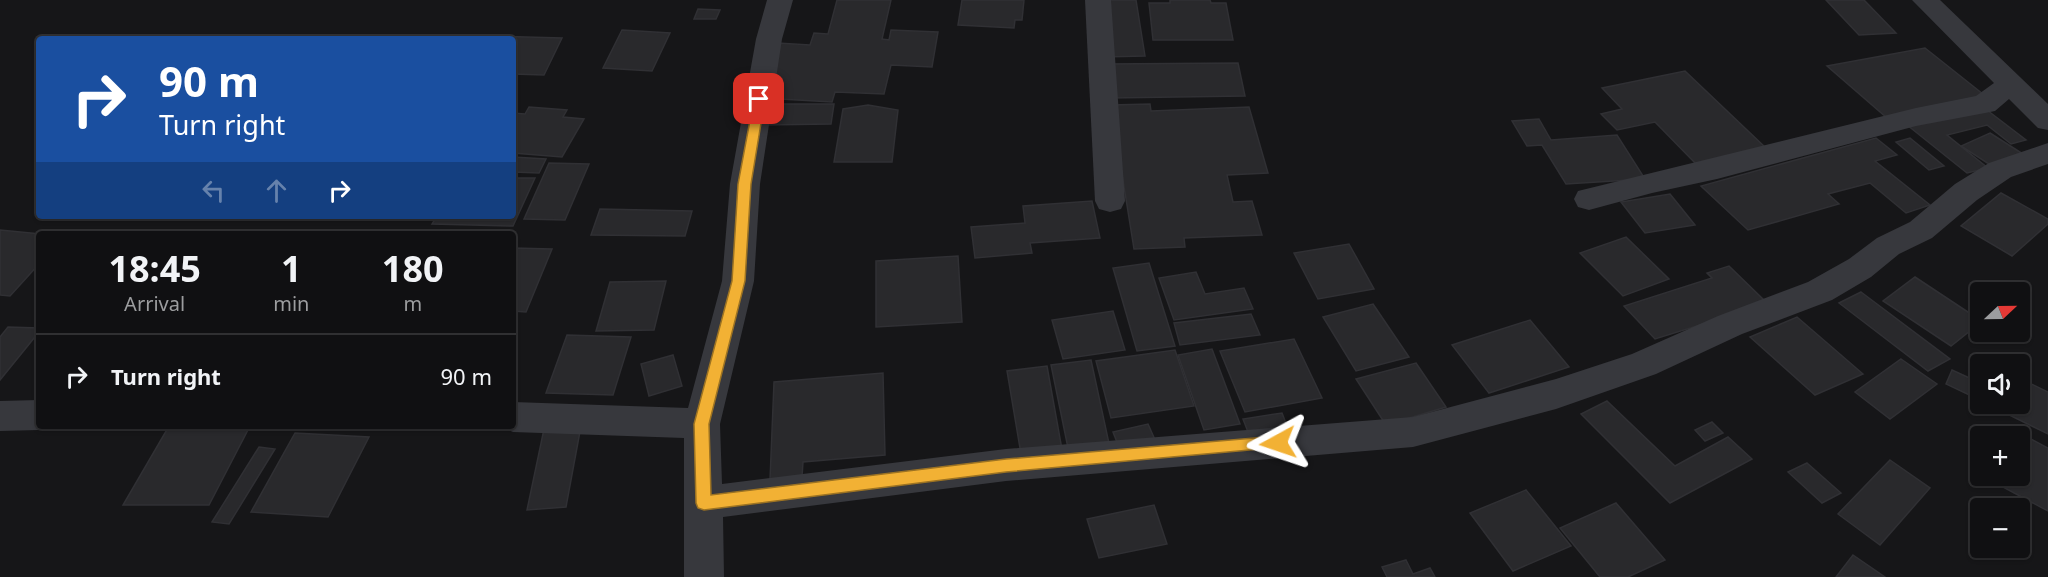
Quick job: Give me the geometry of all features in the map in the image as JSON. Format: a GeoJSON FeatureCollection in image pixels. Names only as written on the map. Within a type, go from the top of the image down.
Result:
{"type":"FeatureCollection","features":[{"type":"Feature","properties":{"kind":"street"},"geometry":{"type":"LineString","coordinates":[[704,577],[702,424],[738,281],[745,184],[770,39],[780,0]]}},
{"type":"Feature","properties":{"kind":"street"},"geometry":{"type":"LineString","coordinates":[[1098,0],[1110,201]]}},
{"type":"Feature","properties":{"kind":"street"},"geometry":{"type":"LineString","coordinates":[[1924,0],[2048,121]]}},
{"type":"Feature","properties":{"kind":"street"},"geometry":{"type":"LineString","coordinates":[[1590,199],[1652,182],[1718,169],[1916,117],[1984,104],[2011,84]]}},
{"type":"Feature","properties":{"kind":"street"},"geometry":{"type":"LineString","coordinates":[[704,503],[1006,465],[1413,432],[1556,394],[1644,364],[1730,325],[1820,291],[1860,268],[1888,246],[1922,230],[1966,192],[2000,170],[2048,153]]}},
{"type":"Feature","properties":{"kind":"street"},"geometry":{"type":"LineString","coordinates":[[0,416],[36,414]]}},
{"type":"Feature","properties":{"kind":"street"},"geometry":{"type":"LineString","coordinates":[[516,417],[702,424]]}},
{"type":"Feature","properties":{"kind":"building"},"geometry":{"type":"Polygon","coordinates":[[[837,0],[891,0],[882,39],[889,40],[891,30],[938,32],[932,67],[891,65],[884,94],[835,92],[832,102],[760,98],[778,43],[810,45],[814,33],[828,34],[837,0]]]}},
{"type":"Feature","properties":{"kind":"building"},"geometry":{"type":"Polygon","coordinates":[[[962,0],[1024,0],[1022,20],[1015,20],[1014,28],[958,25],[962,0]]]}},
{"type":"Feature","properties":{"kind":"building"},"geometry":{"type":"Polygon","coordinates":[[[1095,0],[1136,0],[1145,56],[1102,57],[1095,0]]]}},
{"type":"Feature","properties":{"kind":"building"},"geometry":{"type":"Polygon","coordinates":[[[1170,0],[1210,0],[1211,3],[1226,3],[1233,40],[1153,40],[1149,3],[1170,3],[1170,0]]]}},
{"type":"Feature","properties":{"kind":"building"},"geometry":{"type":"Polygon","coordinates":[[[1826,0],[1864,0],[1896,33],[1859,35],[1826,0]]]}},
{"type":"Feature","properties":{"kind":"building"},"geometry":{"type":"Polygon","coordinates":[[[698,9],[720,10],[716,19],[694,19],[698,9]]]}},
{"type":"Feature","properties":{"kind":"building"},"geometry":{"type":"Polygon","coordinates":[[[622,30],[670,33],[652,71],[603,68],[622,30]]]}},
{"type":"Feature","properties":{"kind":"building"},"geometry":{"type":"Polygon","coordinates":[[[516,37],[562,38],[544,75],[516,74],[516,37]]]}},
{"type":"Feature","properties":{"kind":"building"},"geometry":{"type":"Polygon","coordinates":[[[1925,48],[1988,98],[1887,118],[1827,66],[1925,48]]]}},
{"type":"Feature","properties":{"kind":"building"},"geometry":{"type":"Polygon","coordinates":[[[1238,63],[1245,96],[1109,98],[1105,64],[1238,63]]]}},
{"type":"Feature","properties":{"kind":"building"},"geometry":{"type":"Polygon","coordinates":[[[1685,71],[1766,148],[1696,164],[1655,122],[1617,130],[1601,114],[1622,109],[1602,88],[1685,71]]]}},
{"type":"Feature","properties":{"kind":"building"},"geometry":{"type":"Polygon","coordinates":[[[761,104],[834,104],[831,124],[757,125],[761,104]]]}},
{"type":"Feature","properties":{"kind":"building"},"geometry":{"type":"Polygon","coordinates":[[[1150,104],[1151,111],[1249,107],[1268,173],[1227,175],[1233,202],[1252,201],[1262,235],[1184,238],[1185,247],[1134,249],[1111,105],[1150,104]]]}},
{"type":"Feature","properties":{"kind":"building"},"geometry":{"type":"Polygon","coordinates":[[[868,105],[898,110],[892,162],[834,162],[843,109],[868,105]]]}},
{"type":"Feature","properties":{"kind":"building"},"geometry":{"type":"Polygon","coordinates":[[[529,107],[567,110],[563,117],[584,119],[562,157],[516,153],[516,113],[525,114],[529,107]]]}},
{"type":"Feature","properties":{"kind":"building"},"geometry":{"type":"Polygon","coordinates":[[[1983,107],[2026,140],[2011,144],[1987,125],[1947,135],[1988,168],[1967,173],[1907,125],[1983,107]]]}},
{"type":"Feature","properties":{"kind":"building"},"geometry":{"type":"Polygon","coordinates":[[[1539,119],[1551,140],[1617,135],[1645,179],[1566,184],[1542,145],[1527,146],[1512,121],[1539,119]]]}},
{"type":"Feature","properties":{"kind":"building"},"geometry":{"type":"Polygon","coordinates":[[[1990,133],[2023,154],[1995,168],[1961,146],[1990,133]]]}},
{"type":"Feature","properties":{"kind":"building"},"geometry":{"type":"Polygon","coordinates":[[[1876,138],[1897,155],[1875,161],[1930,205],[1906,213],[1870,183],[1828,194],[1839,204],[1748,230],[1701,186],[1876,138]]]}},
{"type":"Feature","properties":{"kind":"building"},"geometry":{"type":"Polygon","coordinates":[[[1910,138],[1944,166],[1929,170],[1896,142],[1910,138]]]}},
{"type":"Feature","properties":{"kind":"building"},"geometry":{"type":"Polygon","coordinates":[[[516,157],[546,159],[539,173],[516,172],[516,157]]]}},
{"type":"Feature","properties":{"kind":"building"},"geometry":{"type":"Polygon","coordinates":[[[549,163],[589,164],[565,220],[524,219],[549,163]]]}},
{"type":"Feature","properties":{"kind":"building"},"geometry":{"type":"Polygon","coordinates":[[[516,178],[535,178],[513,226],[432,224],[435,219],[516,219],[516,178]]]}},
{"type":"Feature","properties":{"kind":"building"},"geometry":{"type":"Polygon","coordinates":[[[2001,193],[2048,219],[2048,224],[2012,256],[1961,226],[2001,193]]]}},
{"type":"Feature","properties":{"kind":"building"},"geometry":{"type":"Polygon","coordinates":[[[1670,194],[1695,225],[1645,233],[1621,202],[1670,194]]]}},
{"type":"Feature","properties":{"kind":"building"},"geometry":{"type":"Polygon","coordinates":[[[1092,201],[1100,238],[1030,243],[1032,253],[975,258],[971,227],[1025,223],[1023,206],[1092,201]]]}},
{"type":"Feature","properties":{"kind":"building"},"geometry":{"type":"Polygon","coordinates":[[[600,209],[692,211],[685,236],[591,235],[600,209]]]}},
{"type":"Feature","properties":{"kind":"building"},"geometry":{"type":"Polygon","coordinates":[[[0,230],[36,234],[36,267],[10,296],[0,295],[0,230]]]}},
{"type":"Feature","properties":{"kind":"building"},"geometry":{"type":"Polygon","coordinates":[[[1626,237],[1669,279],[1623,296],[1580,253],[1626,237]]]}},
{"type":"Feature","properties":{"kind":"building"},"geometry":{"type":"Polygon","coordinates":[[[1349,244],[1374,289],[1318,299],[1294,253],[1349,244]]]}},
{"type":"Feature","properties":{"kind":"building"},"geometry":{"type":"Polygon","coordinates":[[[516,248],[552,249],[526,312],[516,311],[516,248]]]}},
{"type":"Feature","properties":{"kind":"building"},"geometry":{"type":"Polygon","coordinates":[[[958,256],[962,322],[876,327],[876,261],[958,256]]]}},
{"type":"Feature","properties":{"kind":"building"},"geometry":{"type":"Polygon","coordinates":[[[1149,263],[1175,346],[1137,351],[1113,268],[1149,263]]]}},
{"type":"Feature","properties":{"kind":"building"},"geometry":{"type":"Polygon","coordinates":[[[1729,266],[1768,304],[1655,339],[1624,306],[1712,278],[1707,273],[1729,266]]]}},
{"type":"Feature","properties":{"kind":"building"},"geometry":{"type":"Polygon","coordinates":[[[1196,272],[1205,294],[1244,288],[1253,309],[1174,320],[1159,278],[1196,272]]]}},
{"type":"Feature","properties":{"kind":"building"},"geometry":{"type":"Polygon","coordinates":[[[1915,277],[1970,313],[1970,331],[1951,346],[1883,301],[1915,277]]]}},
{"type":"Feature","properties":{"kind":"building"},"geometry":{"type":"Polygon","coordinates":[[[666,281],[654,330],[596,331],[610,282],[666,281]]]}},
{"type":"Feature","properties":{"kind":"building"},"geometry":{"type":"Polygon","coordinates":[[[1861,292],[1950,359],[1928,371],[1839,303],[1861,292]]]}},
{"type":"Feature","properties":{"kind":"building"},"geometry":{"type":"Polygon","coordinates":[[[1373,304],[1409,357],[1356,371],[1323,317],[1373,304]]]}},
{"type":"Feature","properties":{"kind":"building"},"geometry":{"type":"Polygon","coordinates":[[[1113,311],[1125,350],[1063,359],[1052,320],[1113,311]]]}},
{"type":"Feature","properties":{"kind":"building"},"geometry":{"type":"Polygon","coordinates":[[[1251,314],[1260,335],[1180,345],[1174,323],[1251,314]]]}},
{"type":"Feature","properties":{"kind":"building"},"geometry":{"type":"Polygon","coordinates":[[[1797,317],[1863,374],[1815,395],[1750,337],[1797,317]]]}},
{"type":"Feature","properties":{"kind":"building"},"geometry":{"type":"Polygon","coordinates":[[[1530,320],[1569,367],[1489,393],[1452,345],[1530,320]]]}},
{"type":"Feature","properties":{"kind":"building"},"geometry":{"type":"Polygon","coordinates":[[[8,327],[36,328],[36,336],[0,380],[0,337],[8,327]]]}},
{"type":"Feature","properties":{"kind":"building"},"geometry":{"type":"Polygon","coordinates":[[[567,335],[631,337],[613,395],[546,393],[567,335]]]}},
{"type":"Feature","properties":{"kind":"building"},"geometry":{"type":"Polygon","coordinates":[[[1294,339],[1322,398],[1245,412],[1220,351],[1294,339]]]}},
{"type":"Feature","properties":{"kind":"building"},"geometry":{"type":"Polygon","coordinates":[[[1212,349],[1240,424],[1204,430],[1178,355],[1212,349]]]}},
{"type":"Feature","properties":{"kind":"building"},"geometry":{"type":"Polygon","coordinates":[[[1175,350],[1194,406],[1111,418],[1096,361],[1175,350]]]}},
{"type":"Feature","properties":{"kind":"building"},"geometry":{"type":"Polygon","coordinates":[[[673,355],[682,386],[649,396],[641,364],[673,355]]]}},
{"type":"Feature","properties":{"kind":"building"},"geometry":{"type":"Polygon","coordinates":[[[1901,359],[1937,384],[1890,419],[1855,392],[1901,359]]]}},
{"type":"Feature","properties":{"kind":"building"},"geometry":{"type":"Polygon","coordinates":[[[1091,360],[1110,448],[1069,453],[1051,365],[1091,360]]]}},
{"type":"Feature","properties":{"kind":"building"},"geometry":{"type":"Polygon","coordinates":[[[1416,363],[1446,407],[1386,425],[1356,379],[1416,363]]]}},
{"type":"Feature","properties":{"kind":"building"},"geometry":{"type":"Polygon","coordinates":[[[1047,366],[1063,455],[1022,460],[1007,371],[1047,366]]]}},
{"type":"Feature","properties":{"kind":"building"},"geometry":{"type":"Polygon","coordinates":[[[1952,370],[1970,378],[1970,395],[1946,384],[1952,370]]]}},
{"type":"Feature","properties":{"kind":"building"},"geometry":{"type":"Polygon","coordinates":[[[883,373],[885,455],[803,462],[802,477],[770,480],[774,382],[883,373]]]}},
{"type":"Feature","properties":{"kind":"building"},"geometry":{"type":"Polygon","coordinates":[[[2030,383],[2048,392],[2048,434],[2007,414],[2030,414],[2030,383]]]}},
{"type":"Feature","properties":{"kind":"building"},"geometry":{"type":"Polygon","coordinates":[[[1607,401],[1675,466],[1728,437],[1752,459],[1670,503],[1581,414],[1607,401]]]}},
{"type":"Feature","properties":{"kind":"building"},"geometry":{"type":"Polygon","coordinates":[[[1282,413],[1287,426],[1248,432],[1243,419],[1282,413]]]}},
{"type":"Feature","properties":{"kind":"building"},"geometry":{"type":"Polygon","coordinates":[[[1712,422],[1723,433],[1705,441],[1695,430],[1712,422]]]}},
{"type":"Feature","properties":{"kind":"building"},"geometry":{"type":"Polygon","coordinates":[[[1148,424],[1156,442],[1120,450],[1113,432],[1148,424]]]}},
{"type":"Feature","properties":{"kind":"building"},"geometry":{"type":"Polygon","coordinates":[[[581,426],[566,507],[527,510],[544,429],[581,426]]]}},
{"type":"Feature","properties":{"kind":"building"},"geometry":{"type":"Polygon","coordinates":[[[167,429],[248,429],[209,505],[123,505],[167,429]]]}},
{"type":"Feature","properties":{"kind":"building"},"geometry":{"type":"Polygon","coordinates":[[[295,433],[369,437],[328,517],[251,512],[295,433]]]}},
{"type":"Feature","properties":{"kind":"building"},"geometry":{"type":"Polygon","coordinates":[[[2030,439],[2048,448],[2048,511],[2030,501],[2030,498],[2024,498],[2001,486],[2030,486],[2030,439]]]}},
{"type":"Feature","properties":{"kind":"building"},"geometry":{"type":"Polygon","coordinates":[[[259,447],[275,449],[229,524],[212,522],[259,447]]]}},
{"type":"Feature","properties":{"kind":"building"},"geometry":{"type":"Polygon","coordinates":[[[1890,460],[1930,488],[1880,545],[1838,514],[1890,460]]]}},
{"type":"Feature","properties":{"kind":"building"},"geometry":{"type":"Polygon","coordinates":[[[1807,463],[1841,493],[1822,503],[1788,472],[1807,463]]]}},
{"type":"Feature","properties":{"kind":"building"},"geometry":{"type":"Polygon","coordinates":[[[1526,490],[1571,546],[1513,571],[1470,513],[1526,490]]]}},
{"type":"Feature","properties":{"kind":"building"},"geometry":{"type":"Polygon","coordinates":[[[1616,503],[1665,560],[1628,577],[1600,577],[1560,528],[1616,503]]]}},
{"type":"Feature","properties":{"kind":"building"},"geometry":{"type":"Polygon","coordinates":[[[1154,505],[1167,544],[1099,558],[1087,519],[1154,505]]]}},
{"type":"Feature","properties":{"kind":"building"},"geometry":{"type":"Polygon","coordinates":[[[1853,555],[1885,577],[1836,577],[1853,555]]]}},
{"type":"Feature","properties":{"kind":"building"},"geometry":{"type":"Polygon","coordinates":[[[1406,560],[1413,574],[1430,568],[1435,577],[1387,577],[1382,567],[1406,560]]]}},
{"type":"Feature","properties":{"kind":"route"},"geometry":{"type":"LineString","coordinates":[[759,99],[745,184],[738,281],[702,424],[704,503],[1006,465],[1278,443]]}}]}
